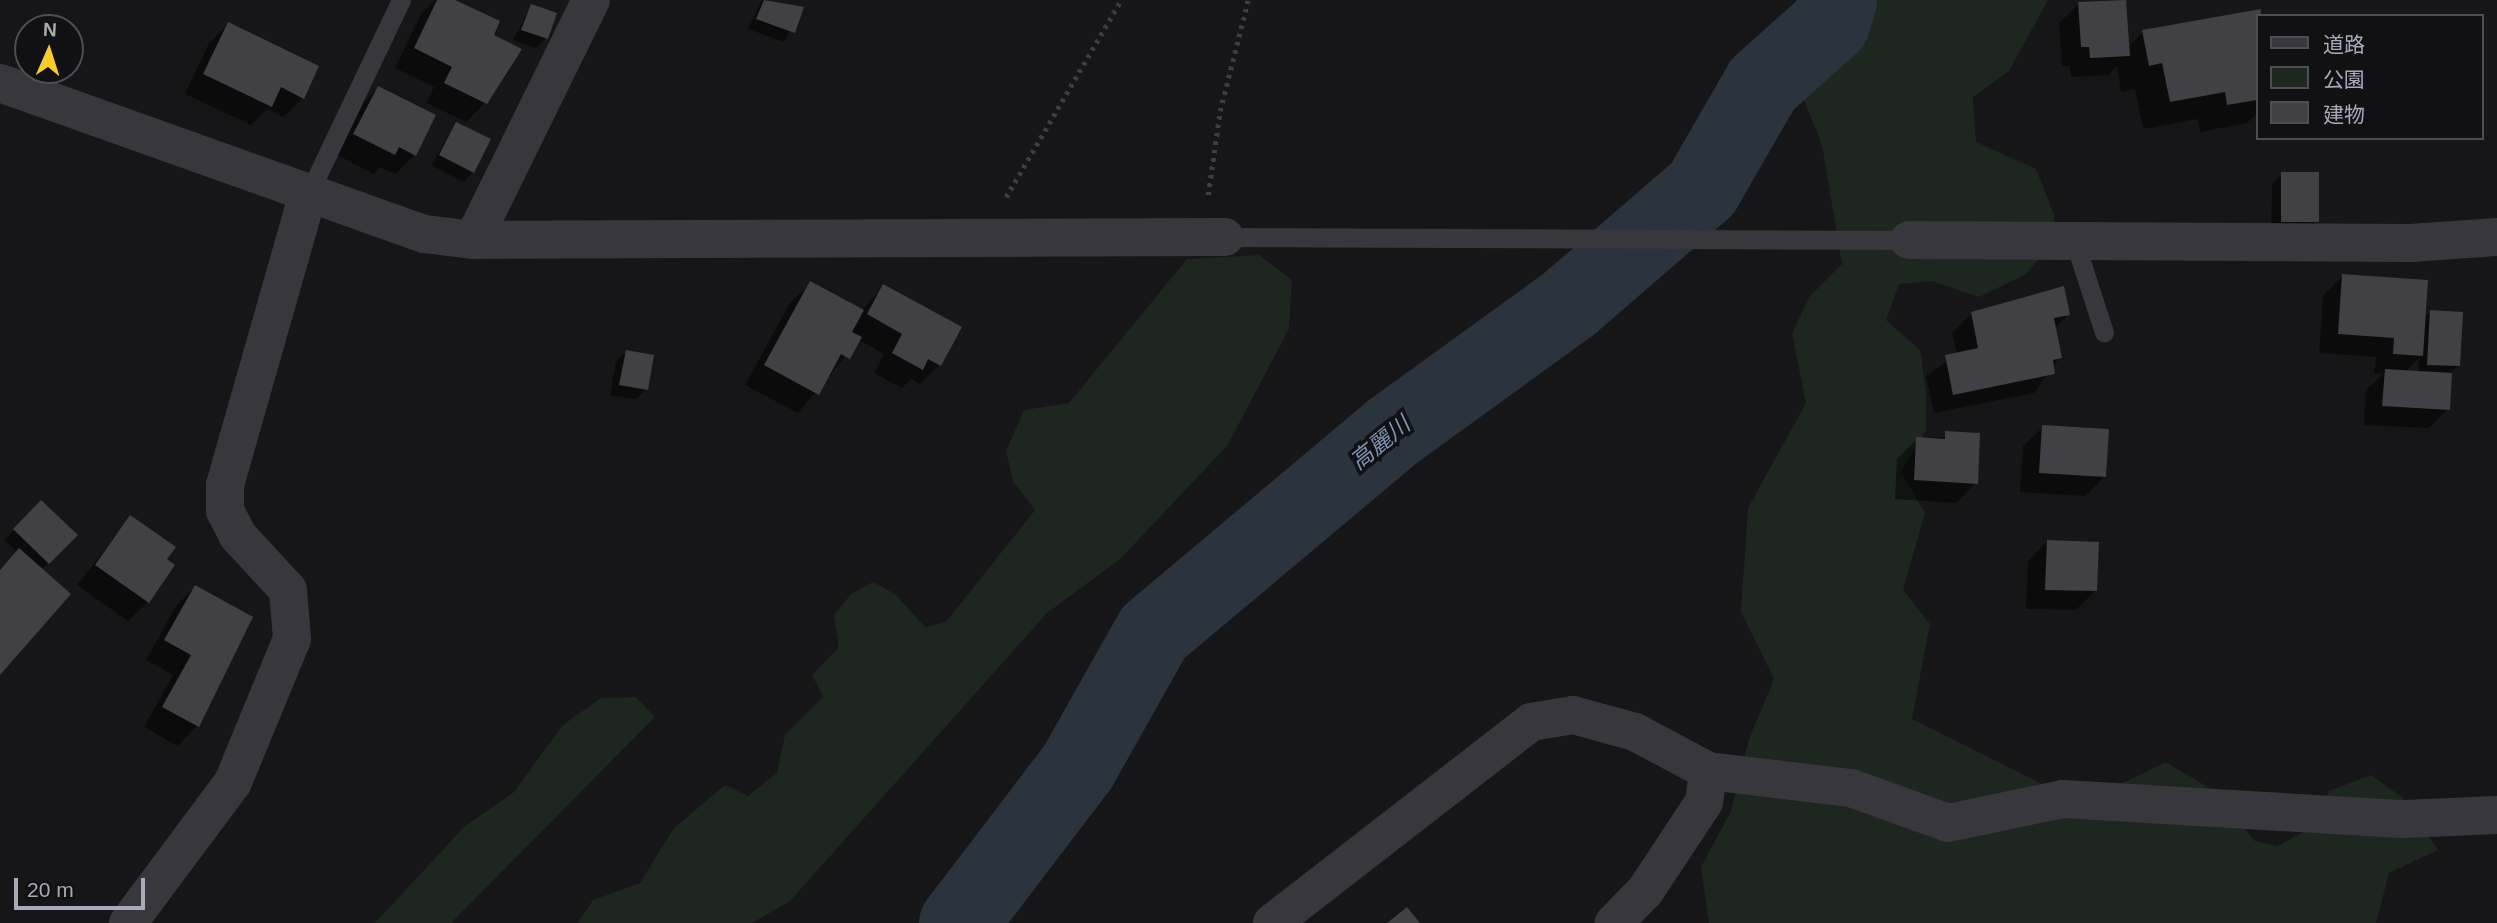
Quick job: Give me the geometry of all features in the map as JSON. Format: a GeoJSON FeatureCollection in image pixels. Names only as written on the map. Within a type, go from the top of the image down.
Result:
{"type":"FeatureCollection","features":[{"type":"Feature","properties":{"kind":"street"},"geometry":{"type":"LineString","coordinates":[[473,240],[591,0]]}},
{"type":"Feature","properties":{"kind":"street"},"geometry":{"type":"LineString","coordinates":[[0,83],[307,197],[425,234],[473,240],[982,241],[1214,238]]}},
{"type":"Feature","properties":{"kind":"street"},"geometry":{"type":"LineString","coordinates":[[128,923],[233,782],[292,639],[288,590],[238,536],[225,511],[225,485],[307,197]]}},
{"type":"Feature","properties":{"kind":"street"},"geometry":{"type":"LineString","coordinates":[[1909,240],[2411,243],[2497,237]]}},
{"type":"Feature","properties":{"kind":"street"},"geometry":{"type":"LineString","coordinates":[[1272,923],[1531,722],[1586,718],[1635,732],[1707,771],[1851,788],[1948,823],[2063,799],[2404,819],[2497,815]]}},
{"type":"Feature","properties":{"kind":"street"},"geometry":{"type":"LineString","coordinates":[[1614,923],[1645,891],[1704,802],[1707,771]]}},
{"type":"Feature","properties":{"kind":"lane"},"geometry":{"type":"LineString","coordinates":[[307,197],[401,0]]}},
{"type":"Feature","properties":{"kind":"lane"},"geometry":{"type":"LineString","coordinates":[[1214,238],[1909,240]]}},
{"type":"Feature","properties":{"kind":"lane"},"geometry":{"type":"LineString","coordinates":[[2075,243],[2104,332]]}},
{"type":"Feature","properties":{"kind":"path"},"geometry":{"type":"LineString","coordinates":[[982,241],[1121,0]]}},
{"type":"Feature","properties":{"kind":"path"},"geometry":{"type":"LineString","coordinates":[[1214,238],[1220,111],[1248,0]]}},
{"type":"Feature","properties":{"kind":"green space"},"geometry":{"type":"Polygon","coordinates":[[[1798,0],[2048,0],[2009,71],[1973,97],[1976,142],[2036,169],[2055,217],[2038,260],[2026,274],[1979,297],[1932,281],[1899,284],[1886,320],[1920,350],[1926,391],[1926,430],[1901,472],[1925,513],[1903,590],[1930,624],[1912,719],[2052,789],[2117,786],[2166,762],[2211,789],[2255,841],[2277,846],[2317,825],[2329,791],[2371,775],[2403,798],[2438,850],[2389,873],[2376,923],[1709,923],[1701,867],[1731,811],[1749,739],[1774,679],[1741,612],[1748,508],[1806,403],[1792,333],[1810,296],[1842,264],[1822,145],[1796,80],[1790,32],[1798,0]]]}},
{"type":"Feature","properties":{"kind":"green space"},"geometry":{"type":"Polygon","coordinates":[[[1259,255],[1292,280],[1289,329],[1227,446],[1120,559],[1047,613],[790,901],[752,923],[578,923],[593,900],[640,883],[674,828],[725,785],[748,796],[777,773],[785,735],[823,697],[812,675],[839,647],[834,615],[851,594],[873,582],[895,594],[925,627],[946,622],[1035,510],[1013,481],[1006,451],[1024,410],[1069,403],[1187,259],[1259,255]]]}},
{"type":"Feature","properties":{"kind":"green space"},"geometry":{"type":"Polygon","coordinates":[[[636,697],[655,717],[451,923],[375,923],[465,826],[513,793],[563,725],[601,698],[636,697]]]}},
{"type":"Feature","properties":{"kind":"building"},"geometry":{"type":"Polygon","coordinates":[[[437,0],[455,0],[500,21],[494,35],[522,49],[487,104],[444,83],[452,67],[414,48],[437,0]]]}},
{"type":"Feature","properties":{"kind":"building"},"geometry":{"type":"Polygon","coordinates":[[[764,0],[804,7],[795,33],[756,19],[764,0]]]}},
{"type":"Feature","properties":{"kind":"building"},"geometry":{"type":"Polygon","coordinates":[[[2126,0],[2130,56],[2090,58],[2089,47],[2081,47],[2078,2],[2126,0]]]}},
{"type":"Feature","properties":{"kind":"building"},"geometry":{"type":"Polygon","coordinates":[[[531,4],[557,13],[548,39],[521,30],[531,4]]]}},
{"type":"Feature","properties":{"kind":"building"},"geometry":{"type":"Polygon","coordinates":[[[2261,9],[2261,14],[2256,14],[2256,100],[2227,105],[2225,92],[2170,102],[2162,63],[2149,66],[2142,30],[2261,9]]]}},
{"type":"Feature","properties":{"kind":"building"},"geometry":{"type":"Polygon","coordinates":[[[228,22],[319,66],[304,99],[281,87],[272,107],[203,74],[228,22]]]}},
{"type":"Feature","properties":{"kind":"building"},"geometry":{"type":"Polygon","coordinates":[[[378,86],[436,115],[416,156],[399,147],[395,155],[353,134],[378,86]]]}},
{"type":"Feature","properties":{"kind":"building"},"geometry":{"type":"Polygon","coordinates":[[[456,122],[491,139],[474,173],[439,155],[456,122]]]}},
{"type":"Feature","properties":{"kind":"building"},"geometry":{"type":"Polygon","coordinates":[[[2281,172],[2319,172],[2319,222],[2281,222],[2281,172]]]}},
{"type":"Feature","properties":{"kind":"building"},"geometry":{"type":"Polygon","coordinates":[[[2342,274],[2428,280],[2423,356],[2393,354],[2394,338],[2338,334],[2342,274]]]}},
{"type":"Feature","properties":{"kind":"building"},"geometry":{"type":"Polygon","coordinates":[[[810,281],[864,310],[852,332],[862,337],[850,359],[841,354],[819,395],[764,365],[810,281]]]}},
{"type":"Feature","properties":{"kind":"building"},"geometry":{"type":"Polygon","coordinates":[[[883,284],[962,327],[941,366],[928,359],[923,370],[892,353],[902,334],[867,314],[883,284]]]}},
{"type":"Feature","properties":{"kind":"building"},"geometry":{"type":"Polygon","coordinates":[[[2064,286],[2070,315],[2054,318],[2062,358],[2053,360],[2055,374],[1953,395],[1945,355],[1978,348],[1971,312],[2064,286]]]}},
{"type":"Feature","properties":{"kind":"building"},"geometry":{"type":"Polygon","coordinates":[[[2430,310],[2463,312],[2460,366],[2427,365],[2430,310]]]}},
{"type":"Feature","properties":{"kind":"building"},"geometry":{"type":"Polygon","coordinates":[[[626,350],[654,355],[648,390],[619,385],[626,350]]]}},
{"type":"Feature","properties":{"kind":"building"},"geometry":{"type":"Polygon","coordinates":[[[2385,369],[2452,373],[2450,410],[2382,406],[2385,369]]]}},
{"type":"Feature","properties":{"kind":"building"},"geometry":{"type":"Polygon","coordinates":[[[2042,425],[2109,429],[2106,477],[2039,473],[2042,425]]]}},
{"type":"Feature","properties":{"kind":"building"},"geometry":{"type":"Polygon","coordinates":[[[1945,431],[1980,433],[1978,484],[1914,480],[1916,437],[1945,439],[1945,431]]]}},
{"type":"Feature","properties":{"kind":"building"},"geometry":{"type":"Polygon","coordinates":[[[41,500],[78,535],[49,564],[13,529],[41,500]]]}},
{"type":"Feature","properties":{"kind":"building"},"geometry":{"type":"Polygon","coordinates":[[[130,515],[176,547],[167,559],[175,565],[149,603],[95,565],[130,515]]]}},
{"type":"Feature","properties":{"kind":"building"},"geometry":{"type":"Polygon","coordinates":[[[2047,540],[2099,542],[2097,591],[2045,590],[2047,540]]]}},
{"type":"Feature","properties":{"kind":"building"},"geometry":{"type":"Polygon","coordinates":[[[19,548],[71,594],[0,675],[0,570],[19,548]]]}},
{"type":"Feature","properties":{"kind":"building"},"geometry":{"type":"Polygon","coordinates":[[[195,585],[253,617],[199,727],[162,707],[191,655],[164,640],[195,585]]]}},
{"type":"Feature","properties":{"kind":"building"},"geometry":{"type":"Polygon","coordinates":[[[1407,907],[1420,923],[1387,923],[1407,907]]]}},
{"type":"Feature","properties":{"kind":"waterway","name":"高麗川"},"geometry":{"type":"LineString","coordinates":[[958,923],[1077,767],[1153,632],[1391,432],[1569,303],[1702,188],[1762,84],[1830,23],[1837,0]]}}]}
